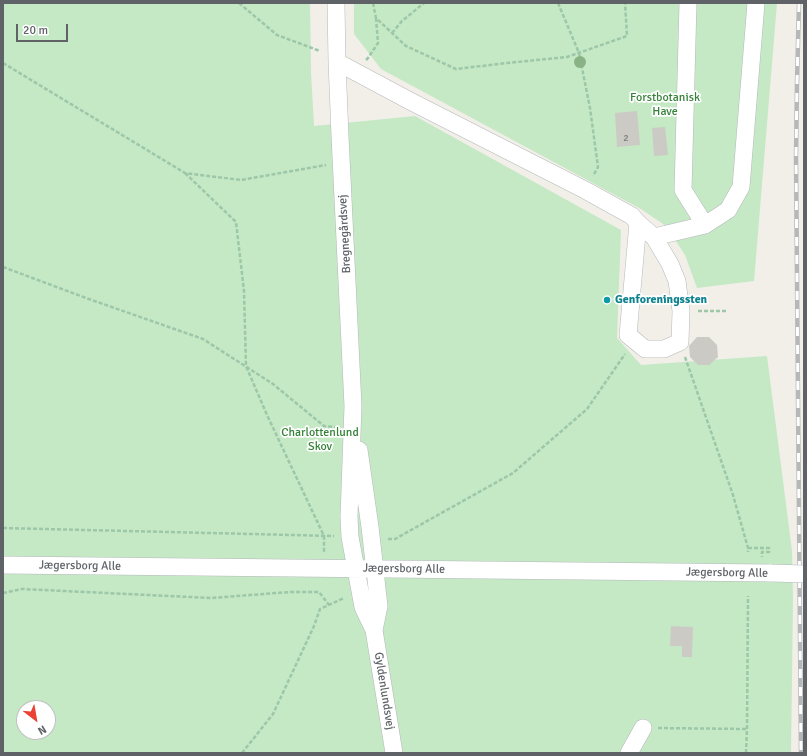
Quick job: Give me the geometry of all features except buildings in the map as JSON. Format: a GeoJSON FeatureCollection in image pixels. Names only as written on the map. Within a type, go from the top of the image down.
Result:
{"type":"FeatureCollection","features":[{"type":"Feature","properties":{"kind":"street","name":"Bregnegårdsvej"},"geometry":{"type":"LineString","coordinates":[[336,3],[345,65],[342,163],[353,406],[349,517],[350,537],[356,569]]}},
{"type":"Feature","properties":{"kind":"street"},"geometry":{"type":"LineString","coordinates":[[688,3],[683,190],[705,225]]}},
{"type":"Feature","properties":{"kind":"street"},"geometry":{"type":"LineString","coordinates":[[654,237],[705,225],[728,210],[741,187],[756,3]]}},
{"type":"Feature","properties":{"kind":"street"},"geometry":{"type":"LineString","coordinates":[[345,65],[410,101],[585,190],[632,216],[654,237],[670,264],[677,282],[681,311],[680,342],[664,349],[645,349],[628,335],[638,223]]}},
{"type":"Feature","properties":{"kind":"street","name":"Bregnegårdsvej"},"geometry":{"type":"LineString","coordinates":[[353,406],[375,569]]}},
{"type":"Feature","properties":{"kind":"street","name":"Jægersborg Alle"},"geometry":{"type":"LineString","coordinates":[[3,565],[804,574]]}},
{"type":"Feature","properties":{"kind":"street","name":"Gyldenlundsvej"},"geometry":{"type":"LineString","coordinates":[[356,569],[363,607],[374,630],[394,753]]}},
{"type":"Feature","properties":{"kind":"street","name":"Gyldenlundsvej"},"geometry":{"type":"LineString","coordinates":[[374,630],[378,606],[375,569]]}},
{"type":"Feature","properties":{"kind":"street"},"geometry":{"type":"LineString","coordinates":[[629,753],[643,728]]}},
{"type":"Feature","properties":{"kind":"path"},"geometry":{"type":"LineString","coordinates":[[239,3],[278,35],[318,50],[345,65],[368,58],[378,43],[373,3]]}},
{"type":"Feature","properties":{"kind":"path"},"geometry":{"type":"LineString","coordinates":[[392,33],[402,21],[424,3]]}},
{"type":"Feature","properties":{"kind":"path"},"geometry":{"type":"LineString","coordinates":[[558,3],[579,53],[590,108],[598,167],[585,190]]}},
{"type":"Feature","properties":{"kind":"path"},"geometry":{"type":"LineString","coordinates":[[376,18],[406,46],[456,69],[507,62],[567,57],[626,36],[625,3]]}},
{"type":"Feature","properties":{"kind":"path"},"geometry":{"type":"LineString","coordinates":[[3,63],[185,173],[236,222],[244,291],[246,366],[267,415],[324,536]]}},
{"type":"Feature","properties":{"kind":"path"},"geometry":{"type":"LineString","coordinates":[[185,173],[241,180],[342,163]]}},
{"type":"Feature","properties":{"kind":"path"},"geometry":{"type":"LineString","coordinates":[[3,267],[203,339],[273,384],[324,426],[352,428]]}},
{"type":"Feature","properties":{"kind":"path"},"geometry":{"type":"LineString","coordinates":[[681,311],[727,311]]}},
{"type":"Feature","properties":{"kind":"path"},"geometry":{"type":"LineString","coordinates":[[372,538],[395,539],[513,473],[587,409],[631,346],[636,342]]}},
{"type":"Feature","properties":{"kind":"path"},"geometry":{"type":"LineString","coordinates":[[680,342],[733,495],[748,552]]}},
{"type":"Feature","properties":{"kind":"path"},"geometry":{"type":"LineString","coordinates":[[3,528],[350,537]]}},
{"type":"Feature","properties":{"kind":"path"},"geometry":{"type":"LineString","coordinates":[[748,548],[769,548],[769,552],[762,552]]}},
{"type":"Feature","properties":{"kind":"path"},"geometry":{"type":"LineString","coordinates":[[3,593],[22,589],[211,598],[290,592],[319,592],[329,605]]}},
{"type":"Feature","properties":{"kind":"path"},"geometry":{"type":"LineString","coordinates":[[746,753],[748,729],[748,596]]}},
{"type":"Feature","properties":{"kind":"path"},"geometry":{"type":"LineString","coordinates":[[242,753],[273,714],[314,626],[320,608],[347,597],[361,598]]}},
{"type":"Feature","properties":{"kind":"path"},"geometry":{"type":"LineString","coordinates":[[643,728],[748,729]]}},
{"type":"Feature","properties":{"kind":"green space","name":"Charlottenlund Skov"},"geometry":{"type":"Polygon","coordinates":[[[3,3],[310,3],[311,73],[314,126],[415,116],[621,230],[617,338],[641,365],[767,356],[792,551],[793,600],[791,753],[3,753],[3,3]]]}},
{"type":"Feature","properties":{"kind":"green space","name":"Forstbotanisk Have"},"geometry":{"type":"Polygon","coordinates":[[[354,3],[777,3],[754,281],[697,288],[685,255],[666,226],[641,209],[381,69],[354,34],[354,3]]]}},
{"type":"Feature","properties":{"kind":"railway"},"geometry":{"type":"LineString","coordinates":[[799,3],[796,157],[801,753]]}},
{"type":"Feature","properties":{"kind":"place","name":"Genforeningssten"},"geometry":{"type":"Point","coordinates":[607,300]}}]}
